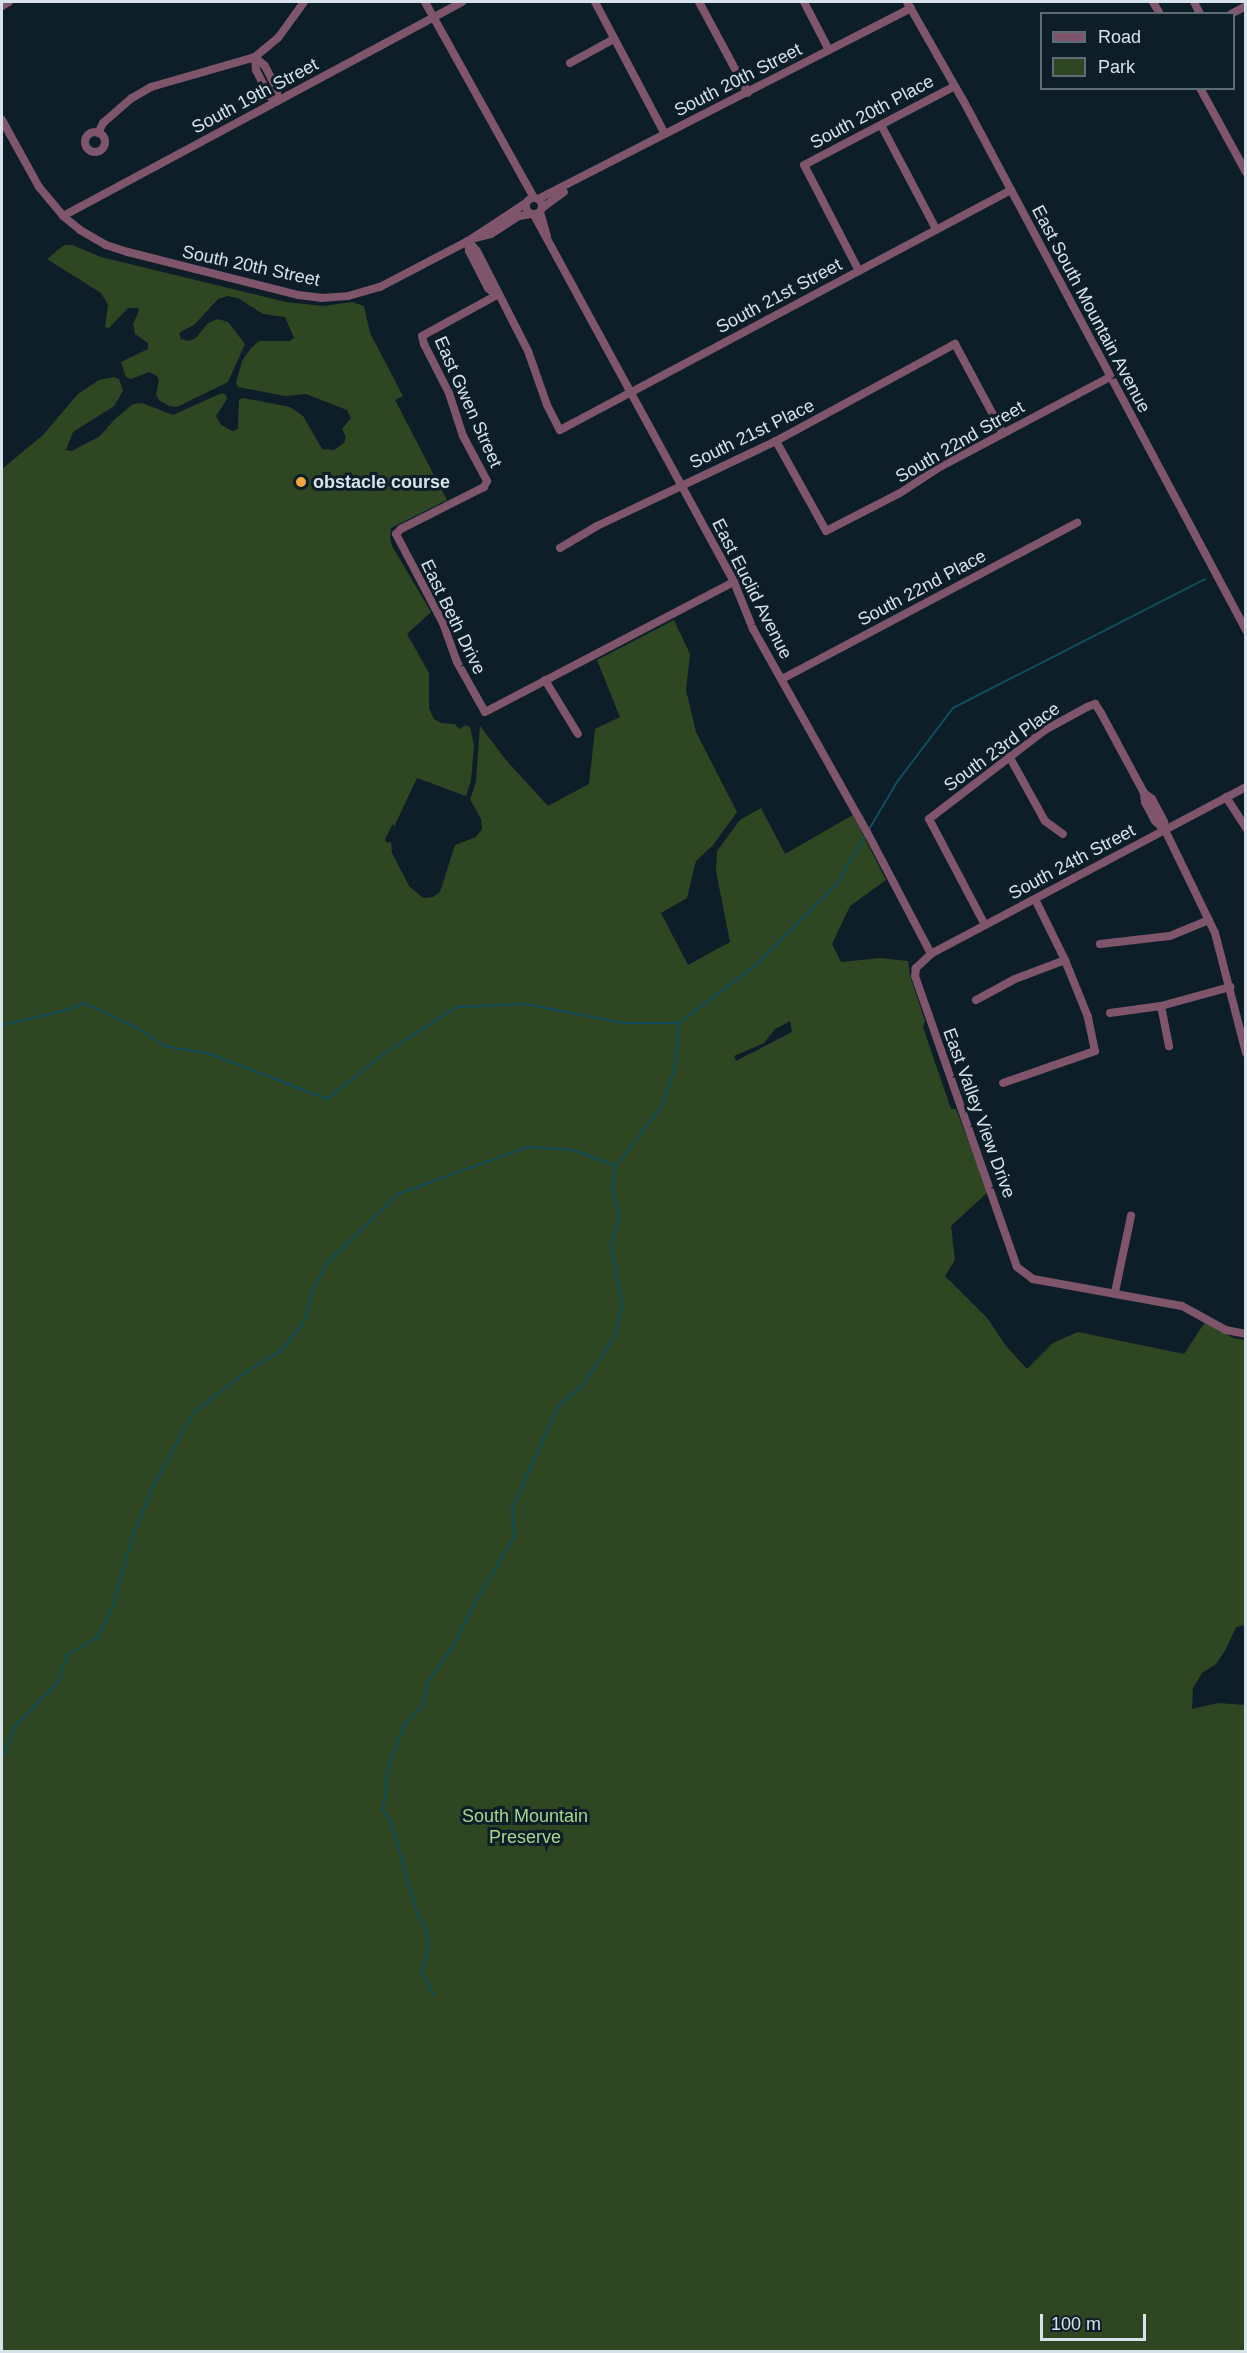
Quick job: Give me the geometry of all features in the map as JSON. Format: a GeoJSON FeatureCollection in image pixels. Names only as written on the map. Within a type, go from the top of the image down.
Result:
{"type":"FeatureCollection","features":[{"type":"Feature","properties":{"kind":"street"},"geometry":{"type":"LineString","coordinates":[[2,6],[9,2]]}},
{"type":"Feature","properties":{"kind":"street"},"geometry":{"type":"LineString","coordinates":[[98,133],[103,123],[151,87],[255,57],[278,38],[304,2]]}},
{"type":"Feature","properties":{"kind":"street"},"geometry":{"type":"LineString","coordinates":[[425,2],[537,212]]}},
{"type":"Feature","properties":{"kind":"street","name":"South 19th Street"},"geometry":{"type":"LineString","coordinates":[[63,216],[462,2]]}},
{"type":"Feature","properties":{"kind":"street"},"geometry":{"type":"LineString","coordinates":[[595,2],[665,134]]}},
{"type":"Feature","properties":{"kind":"street"},"geometry":{"type":"LineString","coordinates":[[699,2],[747,93]]}},
{"type":"Feature","properties":{"kind":"street"},"geometry":{"type":"LineString","coordinates":[[804,2],[829,50]]}},
{"type":"Feature","properties":{"kind":"street","name":"South 20th Street"},"geometry":{"type":"LineString","coordinates":[[2,120],[39,187],[63,216],[86,234],[128,252],[285,292],[321,298],[348,296],[380,287],[468,241],[531,200],[579,179],[747,93],[829,50],[910,3]]}},
{"type":"Feature","properties":{"kind":"street","name":"East South Mountain Avenue"},"geometry":{"type":"LineString","coordinates":[[910,3],[1245,630]]}},
{"type":"Feature","properties":{"kind":"street"},"geometry":{"type":"LineString","coordinates":[[570,63],[614,39]]}},
{"type":"Feature","properties":{"kind":"street"},"geometry":{"type":"LineString","coordinates":[[255,57],[277,90],[277,102]]}},
{"type":"Feature","properties":{"kind":"street"},"geometry":{"type":"LineString","coordinates":[[255,57],[256,70],[269,96],[277,102]]}},
{"type":"Feature","properties":{"kind":"street"},"geometry":{"type":"LineString","coordinates":[[261,80],[269,75]]}},
{"type":"Feature","properties":{"kind":"street","name":"South 20th Place"},"geometry":{"type":"LineString","coordinates":[[859,270],[804,165],[953,87]]}},
{"type":"Feature","properties":{"kind":"street"},"geometry":{"type":"LineString","coordinates":[[1201,90],[1245,172]]}},
{"type":"Feature","properties":{"kind":"street"},"geometry":{"type":"LineString","coordinates":[[881,125],[936,229]]}},
{"type":"Feature","properties":{"kind":"street","name":"South 20th Street"},"geometry":{"type":"LineString","coordinates":[[468,241],[491,234],[519,216],[537,212],[579,179]]}},
{"type":"Feature","properties":{"kind":"street","name":"South 21st Street"},"geometry":{"type":"LineString","coordinates":[[497,296],[528,351],[552,417],[560,430],[1011,190]]}},
{"type":"Feature","properties":{"kind":"street"},"geometry":{"type":"LineString","coordinates":[[531,200],[526,209],[537,212]]}},
{"type":"Feature","properties":{"kind":"street","name":"East Euclid Avenue"},"geometry":{"type":"LineString","coordinates":[[537,212],[547,237],[734,582],[746,616],[931,954]]}},
{"type":"Feature","properties":{"kind":"street"},"geometry":{"type":"LineString","coordinates":[[468,241],[477,251],[497,296]]}},
{"type":"Feature","properties":{"kind":"street","name":"East Gwen Street"},"geometry":{"type":"LineString","coordinates":[[396,534],[401,529],[484,487],[487,481],[463,436],[449,393],[422,336],[497,296]]}},
{"type":"Feature","properties":{"kind":"street","name":"South 21st Place"},"geometry":{"type":"LineString","coordinates":[[560,548],[597,526],[777,441],[955,344],[1003,433]]}},
{"type":"Feature","properties":{"kind":"street","name":"South 22nd Street"},"geometry":{"type":"LineString","coordinates":[[777,441],[826,531],[900,493],[938,468],[1110,377]]}},
{"type":"Feature","properties":{"kind":"street","name":"South 22nd Place"},"geometry":{"type":"LineString","coordinates":[[782,679],[1077,523]]}},
{"type":"Feature","properties":{"kind":"street","name":"East Beth Drive"},"geometry":{"type":"LineString","coordinates":[[396,534],[443,623],[456,662],[485,712],[545,680]]}},
{"type":"Feature","properties":{"kind":"street"},"geometry":{"type":"LineString","coordinates":[[578,734],[545,680],[734,582]]}},
{"type":"Feature","properties":{"kind":"street","name":"South 23rd Place"},"geometry":{"type":"LineString","coordinates":[[985,925],[929,819],[1045,730],[1095,704],[1151,805],[1158,826],[1165,830]]}},
{"type":"Feature","properties":{"kind":"street"},"geometry":{"type":"LineString","coordinates":[[1009,756],[1045,821],[1063,834]]}},
{"type":"Feature","properties":{"kind":"street","name":"South 24th Street"},"geometry":{"type":"LineString","coordinates":[[916,968],[931,954],[1245,787]]}},
{"type":"Feature","properties":{"kind":"street"},"geometry":{"type":"LineString","coordinates":[[1226,797],[1245,828]]}},
{"type":"Feature","properties":{"kind":"street"},"geometry":{"type":"LineString","coordinates":[[1165,830],[1209,920],[1230,987],[1245,1053]]}},
{"type":"Feature","properties":{"kind":"street"},"geometry":{"type":"LineString","coordinates":[[1003,1083],[1095,1051],[1088,1017],[1065,960],[1035,899]]}},
{"type":"Feature","properties":{"kind":"street"},"geometry":{"type":"LineString","coordinates":[[1100,944],[1170,936],[1209,920]]}},
{"type":"Feature","properties":{"kind":"street"},"geometry":{"type":"LineString","coordinates":[[976,1000],[1015,979],[1065,960]]}},
{"type":"Feature","properties":{"kind":"street","name":"East Valley View Drive"},"geometry":{"type":"LineString","coordinates":[[916,968],[918,987],[1017,1267],[1033,1279],[1114,1292]]}},
{"type":"Feature","properties":{"kind":"street"},"geometry":{"type":"LineString","coordinates":[[1110,1013],[1161,1006],[1230,987]]}},
{"type":"Feature","properties":{"kind":"street"},"geometry":{"type":"LineString","coordinates":[[1161,1006],[1169,1046]]}},
{"type":"Feature","properties":{"kind":"street"},"geometry":{"type":"LineString","coordinates":[[1131,1216],[1114,1292],[1182,1306],[1226,1330],[1245,1334]]}},
{"type":"Feature","properties":{"kind":"green space","name":"South Mountain Preserve"},"geometry":{"type":"Polygon","coordinates":[[[64,245],[72,245],[101,257],[286,302],[323,306],[352,302],[364,306],[370,333],[403,396],[395,400],[447,500],[391,528],[392,546],[431,612],[407,634],[429,673],[429,708],[434,719],[441,723],[455,724],[459,729],[466,725],[470,727],[474,745],[471,780],[466,796],[417,778],[394,827],[393,824],[385,839],[387,843],[391,842],[392,853],[409,886],[423,898],[433,897],[440,892],[455,845],[476,837],[482,829],[481,819],[470,799],[476,782],[480,726],[506,760],[548,806],[589,784],[595,729],[620,717],[597,660],[674,620],[690,654],[686,690],[696,732],[737,812],[713,845],[696,861],[687,898],[661,913],[688,965],[730,942],[716,871],[717,851],[740,820],[761,808],[785,854],[853,815],[886,880],[850,906],[832,944],[841,962],[880,958],[908,961],[910,976],[925,1021],[923,1027],[951,1109],[956,1109],[988,1192],[951,1226],[955,1260],[945,1276],[988,1319],[1006,1346],[1027,1369],[1053,1343],[1078,1332],[1184,1354],[1205,1322],[1233,1338],[1245,1340],[1245,1625],[1236,1627],[1216,1664],[1202,1673],[1193,1688],[1192,1709],[1218,1703],[1245,1705],[1246,2351],[2,2352],[2,469],[43,435],[78,394],[99,380],[114,377],[119,379],[123,391],[114,406],[73,432],[66,450],[72,451],[100,436],[133,404],[142,403],[173,415],[222,393],[227,399],[216,416],[221,425],[232,431],[238,429],[239,400],[243,398],[290,407],[303,416],[322,449],[334,450],[344,443],[346,437],[342,429],[351,418],[347,410],[306,394],[285,396],[238,387],[236,383],[242,361],[259,341],[290,341],[294,338],[285,317],[263,314],[238,298],[228,296],[218,299],[195,324],[179,333],[181,339],[189,341],[196,338],[208,323],[218,319],[228,322],[245,344],[228,382],[177,407],[169,406],[159,400],[156,394],[159,381],[157,376],[149,372],[131,379],[126,377],[121,362],[148,349],[148,343],[135,334],[133,324],[139,311],[138,308],[128,308],[109,328],[105,327],[108,305],[101,293],[47,259],[64,245]],[[790,1021],[775,1029],[764,1043],[734,1056],[736,1061],[792,1032],[790,1021]]]}},
{"type":"Feature","properties":{"kind":"waterway"},"geometry":{"type":"LineString","coordinates":[[868,831],[897,782],[953,708],[1205,579]]}},
{"type":"Feature","properties":{"kind":"waterway"},"geometry":{"type":"LineString","coordinates":[[2,1025],[67,1010],[84,1003],[136,1027],[164,1046],[210,1054],[327,1099],[385,1053],[457,1007],[525,1004],[623,1023],[679,1023],[757,964],[836,885],[865,836]]}},
{"type":"Feature","properties":{"kind":"waterway"},"geometry":{"type":"LineString","coordinates":[[2,1759],[15,1726],[59,1681],[67,1655],[98,1637],[112,1609],[133,1535],[153,1487],[193,1413],[246,1372],[281,1351],[303,1324],[314,1288],[327,1263],[398,1194],[527,1147],[573,1150],[616,1166],[662,1106],[675,1069],[679,1023]]}},
{"type":"Feature","properties":{"kind":"waterway"},"geometry":{"type":"LineString","coordinates":[[434,1995],[422,1973],[428,1948],[427,1931],[417,1913],[391,1822],[383,1810],[388,1769],[404,1725],[423,1706],[427,1683],[455,1643],[477,1599],[514,1537],[512,1509],[558,1406],[582,1386],[614,1337],[622,1306],[611,1244],[619,1217],[612,1185],[616,1166]]}},
{"type":"Feature","properties":{"kind":"place","name":"obstacle course"},"geometry":{"type":"Point","coordinates":[301,482]}}]}
